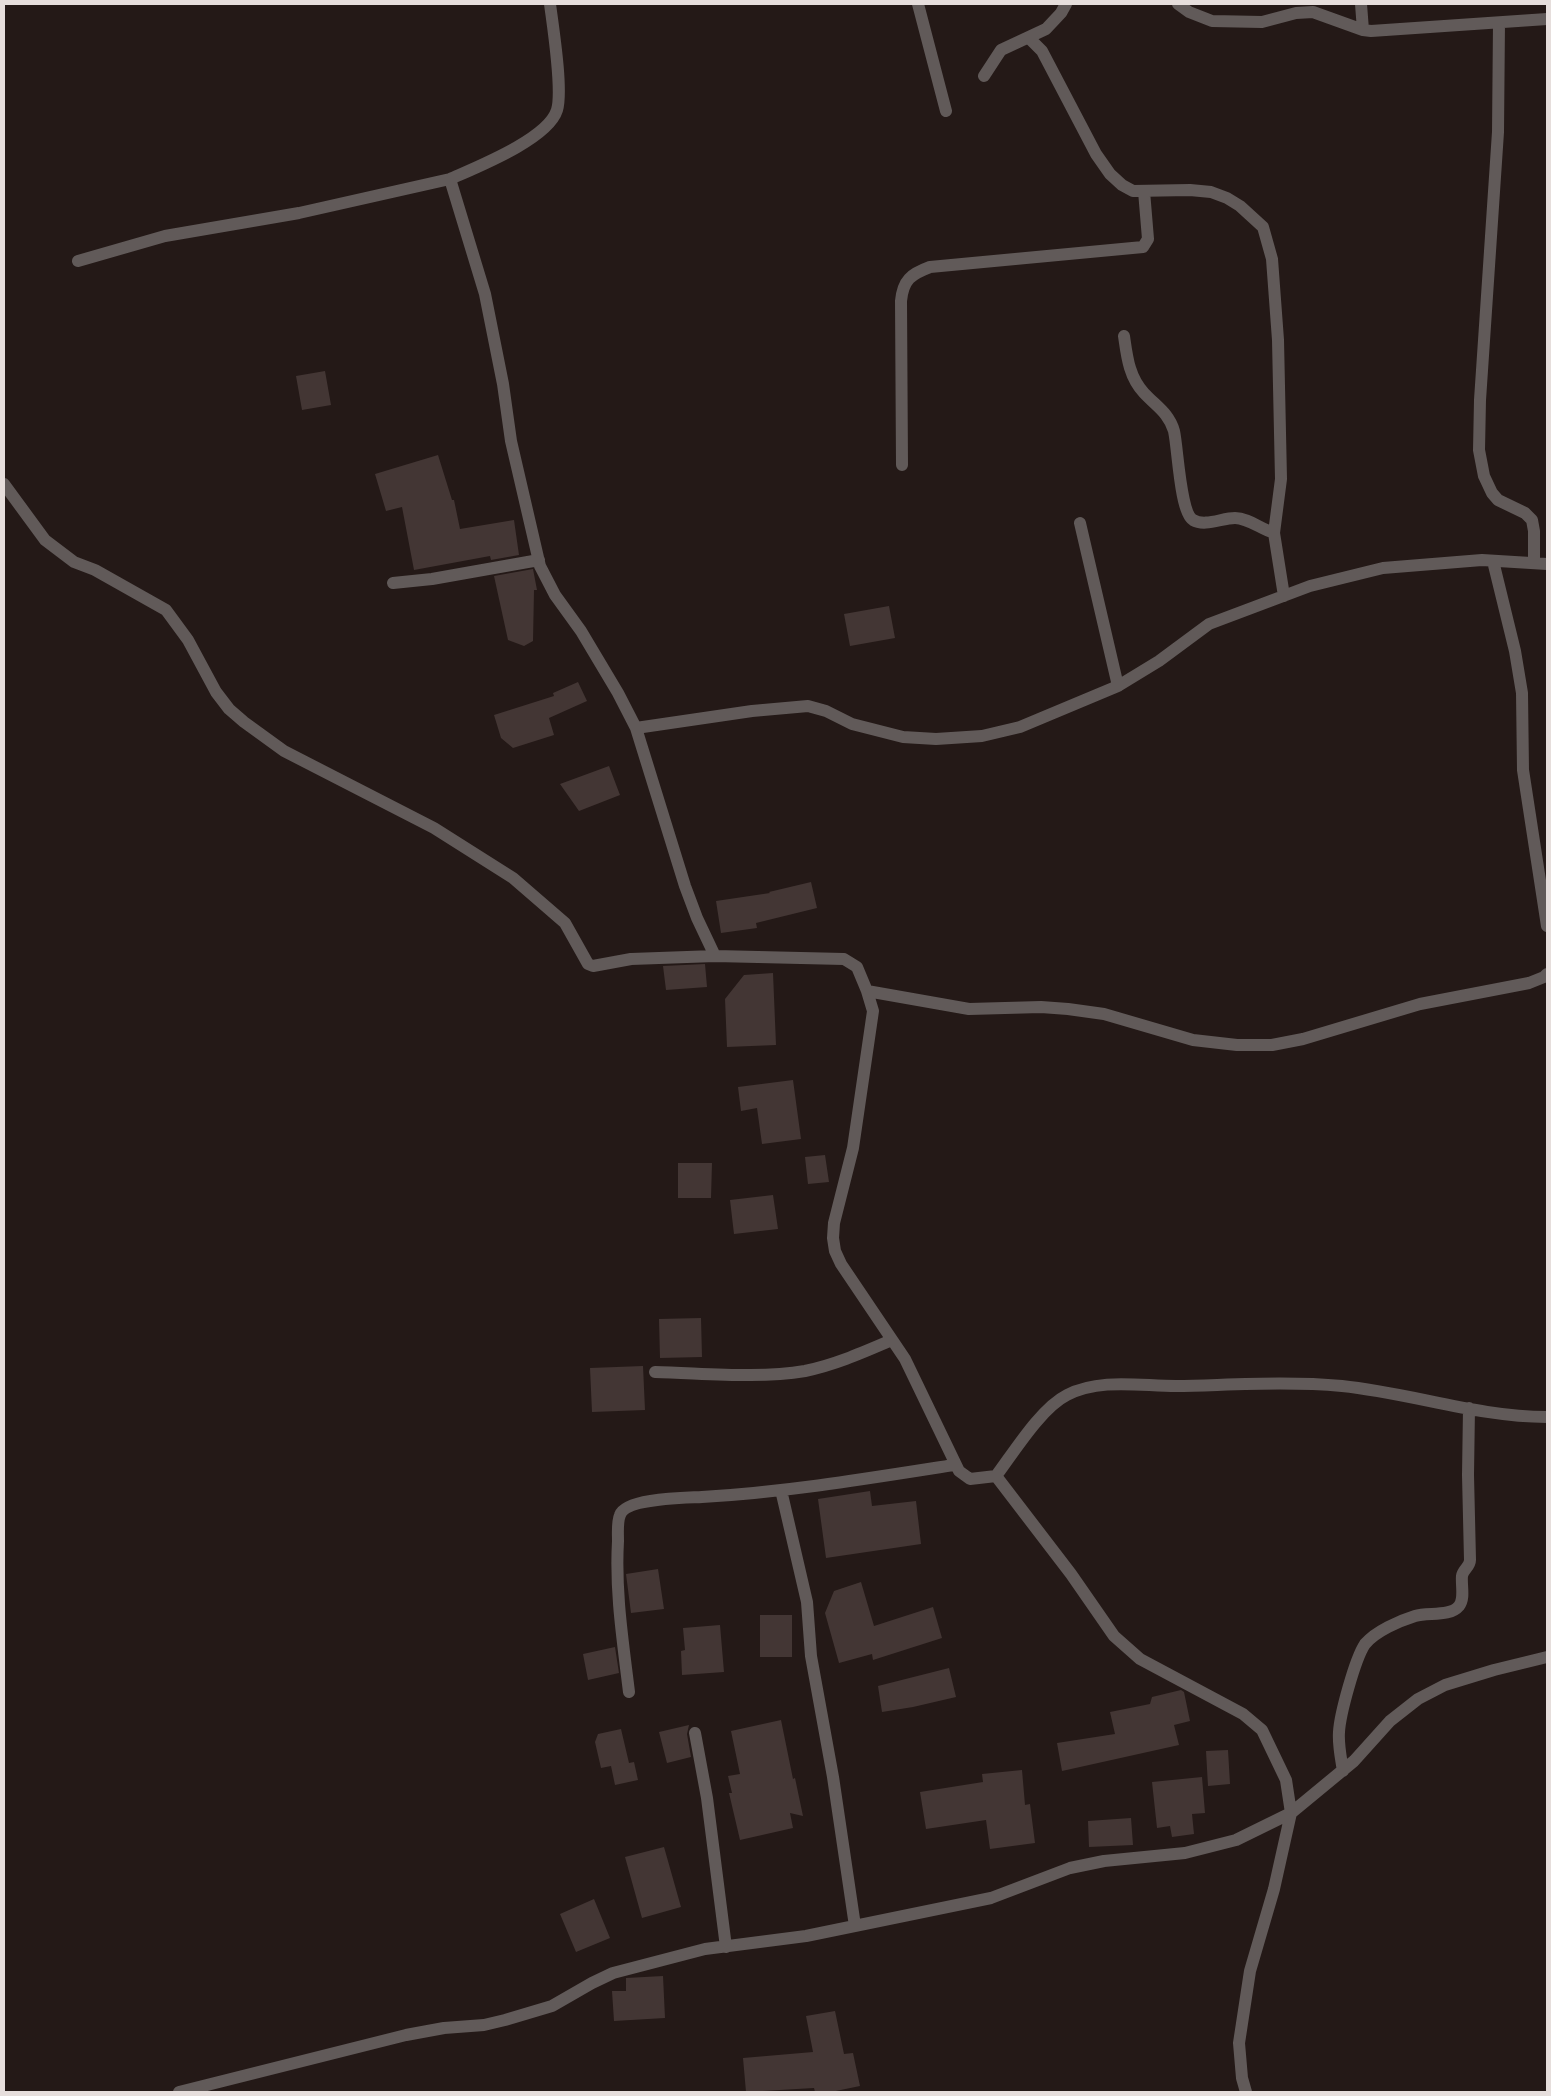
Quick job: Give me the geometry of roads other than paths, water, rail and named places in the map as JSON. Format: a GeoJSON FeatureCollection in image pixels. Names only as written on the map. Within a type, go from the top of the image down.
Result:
{"type":"FeatureCollection","features":[{"type":"Feature","properties":{"kind":"street"},"geometry":{"type":"LineString","coordinates":[[78,261],[165,236],[299,214],[450,179],[531,139],[545,127],[557,112],[559,100],[550,4]]}},
{"type":"Feature","properties":{"kind":"street"},"geometry":{"type":"LineString","coordinates":[[918,4],[946,111]]}},
{"type":"Feature","properties":{"kind":"street"},"geometry":{"type":"LineString","coordinates":[[984,76],[1001,50],[1030,38],[1052,23],[1066,4]]}},
{"type":"Feature","properties":{"kind":"street"},"geometry":{"type":"LineString","coordinates":[[1178,4],[1189,12],[1212,21],[1262,22],[1296,13],[1313,12],[1364,30],[1381,31],[1547,19]]}},
{"type":"Feature","properties":{"kind":"street"},"geometry":{"type":"LineString","coordinates":[[1361,4],[1364,30]]}},
{"type":"Feature","properties":{"kind":"street"},"geometry":{"type":"LineString","coordinates":[[636,728],[752,711],[808,706],[826,710],[852,724],[904,737],[936,740],[982,736],[1020,727],[1118,686],[1159,661],[1209,624],[1310,586],[1383,568],[1493,561],[1541,563],[1532,520],[1525,513],[1498,500],[1484,476],[1479,450],[1480,400],[1498,132],[1499,22]]}},
{"type":"Feature","properties":{"kind":"street"},"geometry":{"type":"LineString","coordinates":[[1030,38],[1042,51],[1091,146],[1110,174],[1122,185],[1133,191],[1190,190],[1211,192],[1227,198],[1240,206],[1263,227],[1272,259],[1278,340],[1281,479],[1274,533],[1284,596]]}},
{"type":"Feature","properties":{"kind":"street"},"geometry":{"type":"LineString","coordinates":[[450,179],[485,294],[503,384],[511,441],[540,566],[555,595],[581,631],[618,693],[636,728],[685,886],[697,918],[715,956]]}},
{"type":"Feature","properties":{"kind":"street"},"geometry":{"type":"LineString","coordinates":[[902,465],[901,301],[902,288],[910,277],[930,267],[1143,247],[1148,239],[1144,191]]}},
{"type":"Feature","properties":{"kind":"street"},"geometry":{"type":"LineString","coordinates":[[1124,336],[1131,374],[1144,393],[1160,406],[1170,420],[1178,451],[1183,504],[1188,515],[1197,521],[1208,522],[1234,518],[1244,519],[1274,533]]}},
{"type":"Feature","properties":{"kind":"street"},"geometry":{"type":"LineString","coordinates":[[4,484],[45,540],[74,562],[95,570],[166,610],[188,640],[216,692],[229,709],[244,722],[284,751],[434,828],[505,872],[565,923],[584,960],[588,964],[593,966],[631,959],[715,956],[844,959],[857,967],[873,1011],[853,1148],[834,1224],[833,1238],[835,1251],[841,1264],[905,1358],[954,1465],[970,1479],[996,1476],[1044,1413],[1058,1401],[1082,1389],[1103,1385],[1176,1386],[1282,1383],[1342,1386],[1469,1408],[1501,1416],[1547,1418]]}},
{"type":"Feature","properties":{"kind":"street"},"geometry":{"type":"LineString","coordinates":[[1080,523],[1118,686]]}},
{"type":"Feature","properties":{"kind":"street"},"geometry":{"type":"LineString","coordinates":[[393,583],[432,579],[539,560]]}},
{"type":"Feature","properties":{"kind":"street"},"geometry":{"type":"LineString","coordinates":[[1493,561],[1515,651],[1522,693],[1523,770],[1545,897],[1547,926]]}},
{"type":"Feature","properties":{"kind":"street"},"geometry":{"type":"LineString","coordinates":[[867,991],[969,1009],[1040,1007],[1068,1009],[1104,1014],[1193,1040],[1237,1045],[1272,1045],[1303,1040],[1420,1004],[1530,983],[1544,978],[1547,974]]}},
{"type":"Feature","properties":{"kind":"street"},"geometry":{"type":"LineString","coordinates":[[655,1372],[779,1374],[835,1363],[892,1340]]}},
{"type":"Feature","properties":{"kind":"street"},"geometry":{"type":"LineString","coordinates":[[1343,1771],[1339,1732],[1342,1713],[1359,1657],[1366,1644],[1375,1635],[1405,1620],[1416,1616],[1449,1612],[1458,1608],[1461,1603],[1462,1574],[1470,1564],[1469,1408]]}},
{"type":"Feature","properties":{"kind":"street"},"geometry":{"type":"LineString","coordinates":[[629,1692],[619,1610],[617,1563],[619,1516],[624,1509],[633,1504],[857,1481],[954,1465]]}},
{"type":"Feature","properties":{"kind":"street"},"geometry":{"type":"LineString","coordinates":[[996,1476],[1071,1574],[1114,1636],[1140,1659],[1243,1714],[1262,1730],[1286,1780],[1291,1814],[1274,1889],[1250,1971],[1239,2043],[1242,2078],[1246,2092]]}},
{"type":"Feature","properties":{"kind":"street"},"geometry":{"type":"LineString","coordinates":[[781,1490],[807,1602],[811,1656],[833,1777],[855,1926]]}},
{"type":"Feature","properties":{"kind":"street"},"geometry":{"type":"LineString","coordinates":[[179,2092],[406,2034],[444,2028],[484,2025],[505,2020],[552,2006],[613,1973],[690,1952],[806,1936],[855,1926],[991,1898],[1070,1868],[1104,1861],[1185,1853],[1236,1840],[1291,1814],[1354,1761],[1390,1720],[1418,1699],[1445,1685],[1547,1657]]}},
{"type":"Feature","properties":{"kind":"street"},"geometry":{"type":"LineString","coordinates":[[695,1732],[707,1798],[726,1947]]}}]}
